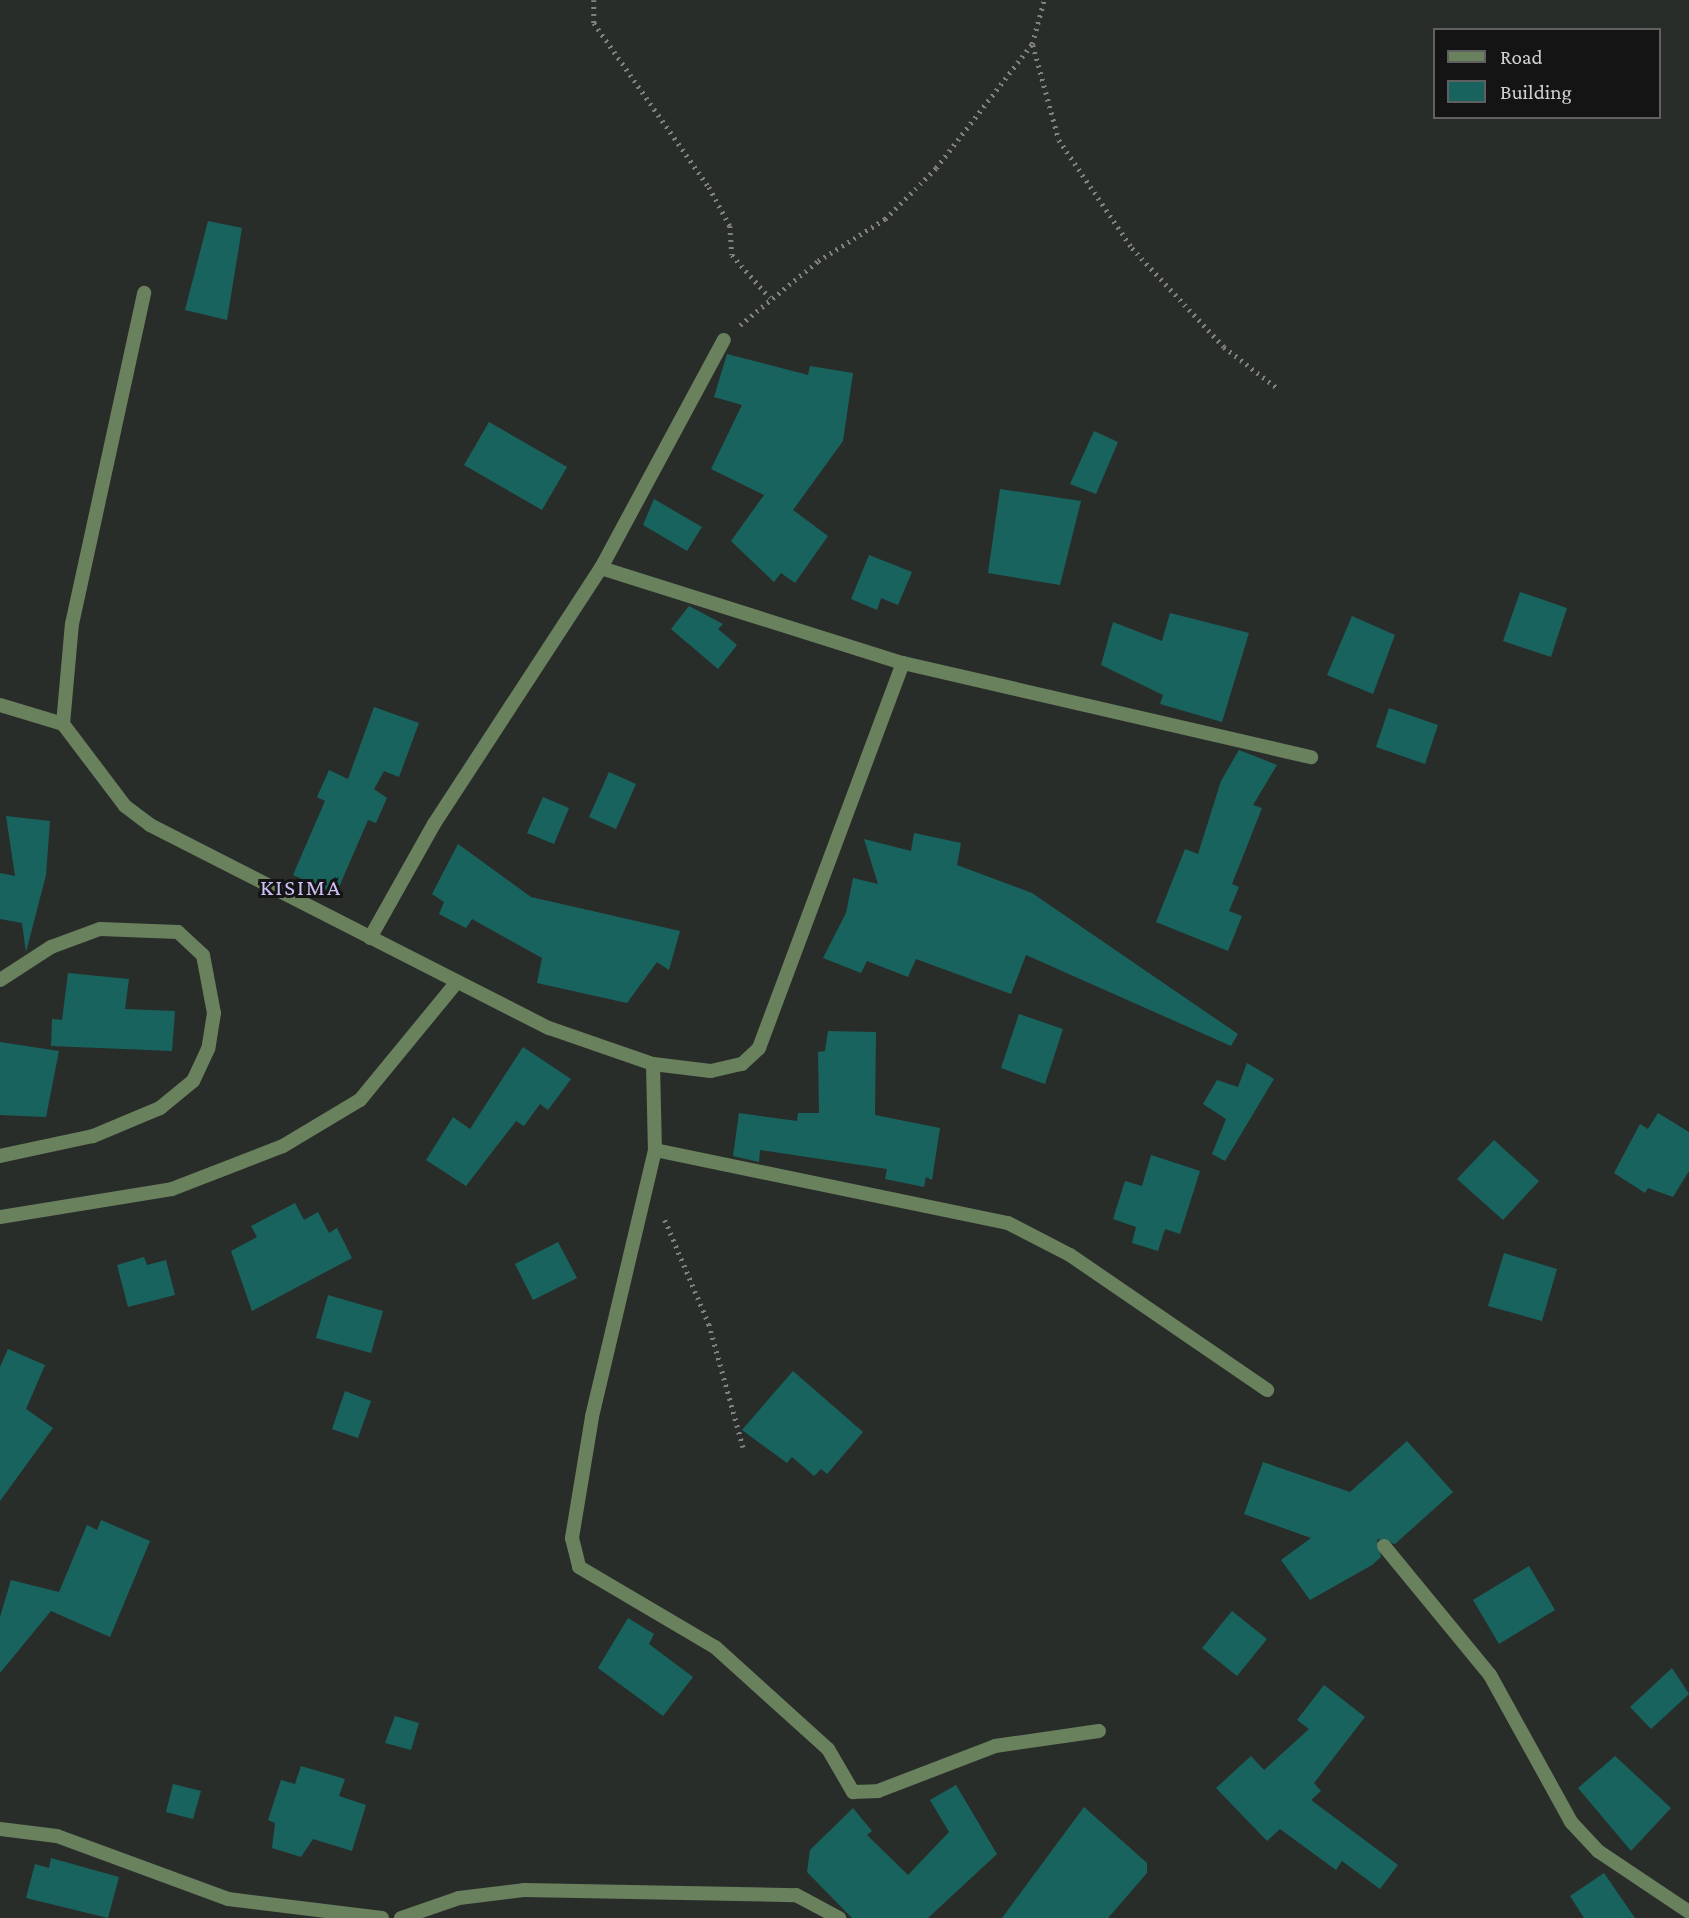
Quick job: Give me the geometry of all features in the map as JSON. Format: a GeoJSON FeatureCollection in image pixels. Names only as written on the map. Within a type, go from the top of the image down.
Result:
{"type":"FeatureCollection","features":[{"type":"Feature","properties":{"kind":"street"},"geometry":{"type":"LineString","coordinates":[[62,724],[72,624],[145,293]]}},
{"type":"Feature","properties":{"kind":"street"},"geometry":{"type":"LineString","coordinates":[[370,938],[434,824],[601,568],[724,340]]}},
{"type":"Feature","properties":{"kind":"street"},"geometry":{"type":"LineString","coordinates":[[601,568],[903,663],[1311,757]]}},
{"type":"Feature","properties":{"kind":"street"},"geometry":{"type":"LineString","coordinates":[[0,705],[62,724],[125,807],[150,825],[370,938],[549,1028],[653,1064],[711,1070],[743,1064],[759,1048],[903,663]]}},
{"type":"Feature","properties":{"kind":"street"},"geometry":{"type":"LineString","coordinates":[[0,980],[51,947],[100,929],[178,932],[203,955],[214,1013],[208,1049],[193,1080],[160,1108],[93,1136],[0,1156]]}},
{"type":"Feature","properties":{"kind":"street"},"geometry":{"type":"LineString","coordinates":[[0,1217],[172,1189],[284,1146],[360,1100],[457,982]]}},
{"type":"Feature","properties":{"kind":"street"},"geometry":{"type":"LineString","coordinates":[[653,1064],[655,1150],[592,1418],[572,1538],[579,1567],[715,1647],[828,1749],[853,1791],[878,1791],[995,1746],[1099,1731]]}},
{"type":"Feature","properties":{"kind":"street"},"geometry":{"type":"LineString","coordinates":[[655,1150],[1008,1223],[1070,1255],[1267,1390]]}},
{"type":"Feature","properties":{"kind":"street"},"geometry":{"type":"LineString","coordinates":[[1384,1546],[1490,1675],[1571,1822],[1598,1851],[1689,1912]]}},
{"type":"Feature","properties":{"kind":"street"},"geometry":{"type":"LineString","coordinates":[[0,1829],[57,1836],[228,1899],[382,1918]]}},
{"type":"Feature","properties":{"kind":"street"},"geometry":{"type":"LineString","coordinates":[[401,1918],[459,1898],[524,1890],[796,1895],[839,1918]]}},
{"type":"Feature","properties":{"kind":"path"},"geometry":{"type":"LineString","coordinates":[[594,0],[594,23],[709,187],[730,226],[732,255],[770,298]]}},
{"type":"Feature","properties":{"kind":"path"},"geometry":{"type":"LineString","coordinates":[[724,340],[770,298],[884,219],[936,168],[1032,44],[1044,0]]}},
{"type":"Feature","properties":{"kind":"path"},"geometry":{"type":"LineString","coordinates":[[1032,44],[1059,140],[1132,248],[1224,347],[1277,388]]}},
{"type":"Feature","properties":{"kind":"path"},"geometry":{"type":"LineString","coordinates":[[647,1177],[709,1324],[743,1447]]}},
{"type":"Feature","properties":{"kind":"building"},"geometry":{"type":"Polygon","coordinates":[[[208,221],[242,228],[227,320],[185,310],[208,221]]]}},
{"type":"Feature","properties":{"kind":"building"},"geometry":{"type":"Polygon","coordinates":[[[727,354],[808,375],[810,366],[853,373],[843,441],[793,510],[828,536],[795,583],[781,573],[774,582],[731,541],[764,495],[711,469],[742,405],[714,397],[727,354]]]}},
{"type":"Feature","properties":{"kind":"building"},"geometry":{"type":"Polygon","coordinates":[[[489,422],[567,467],[542,510],[464,465],[489,422]]]}},
{"type":"Feature","properties":{"kind":"building"},"geometry":{"type":"Polygon","coordinates":[[[1094,431],[1118,442],[1096,494],[1070,484],[1094,431]]]}},
{"type":"Feature","properties":{"kind":"building"},"geometry":{"type":"Polygon","coordinates":[[[1000,489],[1081,501],[1060,585],[988,573],[1000,489]]]}},
{"type":"Feature","properties":{"kind":"building"},"geometry":{"type":"Polygon","coordinates":[[[654,499],[702,527],[687,551],[643,525],[654,499]]]}},
{"type":"Feature","properties":{"kind":"building"},"geometry":{"type":"Polygon","coordinates":[[[869,555],[912,572],[898,605],[881,598],[877,610],[851,599],[869,555]]]}},
{"type":"Feature","properties":{"kind":"building"},"geometry":{"type":"Polygon","coordinates":[[[1520,592],[1567,608],[1551,657],[1503,641],[1520,592]]]}},
{"type":"Feature","properties":{"kind":"building"},"geometry":{"type":"Polygon","coordinates":[[[689,606],[723,624],[718,629],[737,645],[718,669],[671,629],[689,606]]]}},
{"type":"Feature","properties":{"kind":"building"},"geometry":{"type":"Polygon","coordinates":[[[1170,613],[1249,633],[1222,722],[1160,704],[1163,695],[1101,665],[1113,622],[1162,641],[1170,613]]]}},
{"type":"Feature","properties":{"kind":"building"},"geometry":{"type":"Polygon","coordinates":[[[1352,616],[1395,635],[1373,694],[1327,675],[1352,616]]]}},
{"type":"Feature","properties":{"kind":"building"},"geometry":{"type":"Polygon","coordinates":[[[374,707],[419,723],[399,777],[384,771],[374,789],[387,798],[376,823],[368,820],[336,894],[293,875],[325,801],[317,797],[329,770],[348,779],[374,707]]]}},
{"type":"Feature","properties":{"kind":"building"},"geometry":{"type":"Polygon","coordinates":[[[1389,708],[1438,725],[1425,764],[1376,747],[1389,708]]]}},
{"type":"Feature","properties":{"kind":"building"},"geometry":{"type":"Polygon","coordinates":[[[1239,750],[1277,765],[1253,805],[1262,808],[1232,884],[1239,887],[1229,911],[1242,916],[1228,951],[1156,922],[1185,849],[1198,854],[1221,781],[1239,750]]]}},
{"type":"Feature","properties":{"kind":"building"},"geometry":{"type":"Polygon","coordinates":[[[609,772],[636,784],[616,829],[589,817],[609,772]]]}},
{"type":"Feature","properties":{"kind":"building"},"geometry":{"type":"Polygon","coordinates":[[[543,797],[569,808],[554,844],[527,833],[543,797]]]}},
{"type":"Feature","properties":{"kind":"building"},"geometry":{"type":"Polygon","coordinates":[[[6,816],[50,821],[46,875],[26,952],[22,923],[0,919],[0,873],[15,876],[6,816]]]}},
{"type":"Feature","properties":{"kind":"building"},"geometry":{"type":"Polygon","coordinates":[[[914,833],[961,843],[957,865],[1032,893],[1238,1034],[1231,1046],[1026,955],[1011,994],[916,959],[908,977],[867,961],[861,973],[823,958],[846,913],[853,878],[878,884],[864,839],[911,851],[914,833]]]}},
{"type":"Feature","properties":{"kind":"building"},"geometry":{"type":"Polygon","coordinates":[[[458,844],[531,897],[680,931],[669,970],[657,962],[627,1003],[537,983],[542,958],[472,919],[466,928],[439,914],[444,902],[432,894],[458,844]]]}},
{"type":"Feature","properties":{"kind":"building"},"geometry":{"type":"Polygon","coordinates":[[[68,973],[129,979],[125,1009],[175,1011],[172,1051],[51,1046],[52,1019],[62,1020],[68,973]]]}},
{"type":"Feature","properties":{"kind":"building"},"geometry":{"type":"Polygon","coordinates":[[[1019,1014],[1063,1029],[1045,1084],[1001,1068],[1019,1014]]]}},
{"type":"Feature","properties":{"kind":"building"},"geometry":{"type":"Polygon","coordinates":[[[828,1031],[876,1032],[875,1115],[940,1128],[932,1180],[926,1177],[924,1187],[885,1179],[887,1169],[760,1150],[759,1162],[733,1156],[739,1113],[797,1121],[798,1113],[819,1113],[818,1052],[825,1051],[828,1031]]]}},
{"type":"Feature","properties":{"kind":"building"},"geometry":{"type":"Polygon","coordinates":[[[0,1042],[59,1051],[46,1117],[0,1115],[0,1042]]]}},
{"type":"Feature","properties":{"kind":"building"},"geometry":{"type":"Polygon","coordinates":[[[523,1047],[571,1079],[548,1110],[540,1104],[524,1126],[516,1121],[466,1186],[426,1160],[453,1117],[470,1129],[523,1047]]]}},
{"type":"Feature","properties":{"kind":"building"},"geometry":{"type":"Polygon","coordinates":[[[1247,1063],[1274,1079],[1225,1161],[1212,1154],[1226,1119],[1203,1104],[1217,1080],[1238,1087],[1247,1063]]]}},
{"type":"Feature","properties":{"kind":"building"},"geometry":{"type":"Polygon","coordinates":[[[1658,1113],[1689,1132],[1689,1171],[1673,1197],[1648,1188],[1645,1193],[1614,1173],[1640,1124],[1648,1129],[1658,1113]]]}},
{"type":"Feature","properties":{"kind":"building"},"geometry":{"type":"Polygon","coordinates":[[[1494,1140],[1539,1181],[1503,1220],[1457,1179],[1494,1140]]]}},
{"type":"Feature","properties":{"kind":"building"},"geometry":{"type":"Polygon","coordinates":[[[1151,1155],[1200,1171],[1180,1234],[1165,1229],[1158,1251],[1132,1243],[1136,1227],[1113,1219],[1125,1181],[1142,1186],[1151,1155]]]}},
{"type":"Feature","properties":{"kind":"building"},"geometry":{"type":"Polygon","coordinates":[[[295,1203],[304,1220],[318,1212],[329,1233],[337,1228],[352,1258],[252,1311],[231,1251],[257,1237],[251,1226],[295,1203]]]}},
{"type":"Feature","properties":{"kind":"building"},"geometry":{"type":"Polygon","coordinates":[[[558,1242],[577,1278],[533,1300],[515,1264],[558,1242]]]}},
{"type":"Feature","properties":{"kind":"building"},"geometry":{"type":"Polygon","coordinates":[[[1504,1253],[1557,1269],[1542,1321],[1488,1306],[1504,1253]]]}},
{"type":"Feature","properties":{"kind":"building"},"geometry":{"type":"Polygon","coordinates":[[[144,1257],[147,1265],[166,1260],[175,1295],[128,1307],[117,1265],[144,1257]]]}},
{"type":"Feature","properties":{"kind":"building"},"geometry":{"type":"Polygon","coordinates":[[[328,1295],[383,1311],[371,1353],[316,1338],[328,1295]]]}},
{"type":"Feature","properties":{"kind":"building"},"geometry":{"type":"Polygon","coordinates":[[[8,1349],[45,1365],[26,1409],[53,1428],[0,1501],[0,1367],[8,1349]]]}},
{"type":"Feature","properties":{"kind":"building"},"geometry":{"type":"Polygon","coordinates":[[[793,1371],[863,1432],[827,1474],[821,1469],[814,1476],[792,1457],[787,1463],[742,1430],[793,1371]]]}},
{"type":"Feature","properties":{"kind":"building"},"geometry":{"type":"Polygon","coordinates":[[[345,1391],[371,1401],[358,1438],[332,1429],[345,1391]]]}},
{"type":"Feature","properties":{"kind":"building"},"geometry":{"type":"Polygon","coordinates":[[[1407,1441],[1453,1492],[1395,1544],[1377,1539],[1381,1557],[1372,1565],[1310,1600],[1281,1560],[1311,1538],[1244,1514],[1263,1462],[1350,1492],[1407,1441]]]}},
{"type":"Feature","properties":{"kind":"building"},"geometry":{"type":"Polygon","coordinates":[[[101,1520],[150,1541],[110,1637],[51,1611],[0,1673],[0,1617],[11,1580],[59,1592],[87,1525],[97,1530],[101,1520]]]}},
{"type":"Feature","properties":{"kind":"building"},"geometry":{"type":"Polygon","coordinates":[[[1529,1566],[1555,1610],[1499,1644],[1473,1600],[1529,1566]]]}},
{"type":"Feature","properties":{"kind":"building"},"geometry":{"type":"Polygon","coordinates":[[[1232,1611],[1267,1639],[1237,1676],[1202,1648],[1232,1611]]]}},
{"type":"Feature","properties":{"kind":"building"},"geometry":{"type":"Polygon","coordinates":[[[628,1618],[654,1634],[649,1644],[693,1677],[663,1716],[598,1668],[628,1618]]]}},
{"type":"Feature","properties":{"kind":"building"},"geometry":{"type":"Polygon","coordinates":[[[1672,1668],[1689,1694],[1651,1729],[1630,1707],[1672,1668]]]}},
{"type":"Feature","properties":{"kind":"building"},"geometry":{"type":"Polygon","coordinates":[[[1324,1685],[1365,1717],[1314,1783],[1321,1791],[1311,1800],[1398,1865],[1380,1889],[1342,1861],[1336,1870],[1280,1829],[1267,1841],[1216,1788],[1251,1756],[1264,1770],[1309,1729],[1297,1720],[1324,1685]]]}},
{"type":"Feature","properties":{"kind":"building"},"geometry":{"type":"Polygon","coordinates":[[[395,1716],[419,1723],[411,1750],[385,1743],[395,1716]]]}},
{"type":"Feature","properties":{"kind":"building"},"geometry":{"type":"Polygon","coordinates":[[[1615,1756],[1671,1808],[1631,1851],[1578,1788],[1615,1756]]]}},
{"type":"Feature","properties":{"kind":"building"},"geometry":{"type":"Polygon","coordinates":[[[301,1766],[345,1779],[339,1796],[366,1805],[352,1851],[313,1839],[301,1857],[272,1848],[275,1823],[268,1820],[281,1780],[295,1784],[301,1766]]]}},
{"type":"Feature","properties":{"kind":"building"},"geometry":{"type":"Polygon","coordinates":[[[173,1784],[201,1791],[193,1819],[166,1812],[173,1784]]]}},
{"type":"Feature","properties":{"kind":"building"},"geometry":{"type":"Polygon","coordinates":[[[956,1785],[997,1854],[928,1918],[852,1918],[807,1872],[810,1850],[853,1808],[872,1831],[867,1835],[908,1875],[949,1832],[930,1800],[956,1785]]]}},
{"type":"Feature","properties":{"kind":"building"},"geometry":{"type":"Polygon","coordinates":[[[1084,1807],[1147,1863],[1147,1873],[1108,1918],[1002,1918],[1084,1807]]]}},
{"type":"Feature","properties":{"kind":"building"},"geometry":{"type":"Polygon","coordinates":[[[51,1858],[119,1877],[108,1918],[26,1898],[35,1864],[49,1868],[51,1858]]]}},
{"type":"Feature","properties":{"kind":"building"},"geometry":{"type":"Polygon","coordinates":[[[1604,1873],[1635,1918],[1584,1918],[1570,1896],[1604,1873]]]}},
{"type":"Feature","properties":{"kind":"district","name":"KISIMA"},"geometry":{"type":"Point","coordinates":[301,887]}}]}
